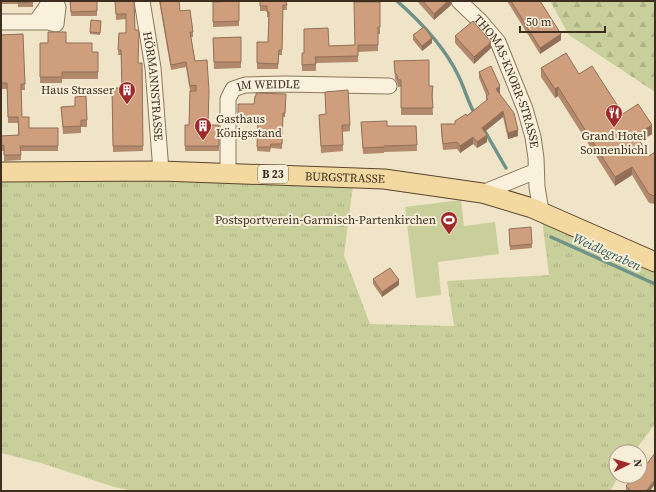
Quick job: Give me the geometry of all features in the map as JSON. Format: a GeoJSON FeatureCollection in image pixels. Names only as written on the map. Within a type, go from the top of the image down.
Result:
{"type":"FeatureCollection","features":[{"type":"Feature","properties":{"kind":"main road","name":"BURGSTRASSE"},"geometry":{"type":"LineString","coordinates":[[1,172],[161,171],[384,179],[482,193],[541,211]]}},
{"type":"Feature","properties":{"kind":"main road","name":"B 23"},"geometry":{"type":"LineString","coordinates":[[541,211],[655,262]]}},
{"type":"Feature","properties":{"kind":"street","name":"HÖRMANNSTRASSE"},"geometry":{"type":"LineString","coordinates":[[142,1],[153,68],[161,171]]}},
{"type":"Feature","properties":{"kind":"street","name":"THOMAS-KNORR-STRASSE"},"geometry":{"type":"LineString","coordinates":[[459,1],[480,20],[498,42],[525,108],[533,137],[536,158],[537,187],[541,211]]}},
{"type":"Feature","properties":{"kind":"street"},"geometry":{"type":"LineString","coordinates":[[1,22],[42,22]]}},
{"type":"Feature","properties":{"kind":"street","name":"IM WEIDLE"},"geometry":{"type":"LineString","coordinates":[[228,173],[228,99],[233,89],[238,86],[285,84],[389,86]]}},
{"type":"Feature","properties":{"kind":"street"},"geometry":{"type":"LineString","coordinates":[[482,193],[536,171]]}},
{"type":"Feature","properties":{"kind":"green space"},"geometry":{"type":"Polygon","coordinates":[[[550,1],[655,1],[655,92],[569,35],[550,1]]]}},
{"type":"Feature","properties":{"kind":"green space"},"geometry":{"type":"Polygon","coordinates":[[[1,172],[354,178],[344,255],[370,324],[454,326],[447,281],[549,275],[541,211],[655,262],[655,424],[640,444],[608,444],[608,484],[614,484],[610,491],[133,491],[114,487],[41,463],[1,453],[1,172]]]}},
{"type":"Feature","properties":{"kind":"green space"},"geometry":{"type":"Polygon","coordinates":[[[461,200],[464,226],[495,222],[499,254],[438,262],[441,295],[416,298],[405,207],[461,200]]]}},
{"type":"Feature","properties":{"kind":"building"},"geometry":{"type":"Polygon","coordinates":[[[18,1],[33,1],[33,2],[18,3],[18,1]]]}},
{"type":"Feature","properties":{"kind":"building"},"geometry":{"type":"Polygon","coordinates":[[[70,1],[97,1],[97,11],[71,12],[70,1]]]}},
{"type":"Feature","properties":{"kind":"building"},"geometry":{"type":"Polygon","coordinates":[[[115,1],[134,1],[135,30],[138,30],[139,32],[138,63],[142,63],[143,146],[113,146],[112,88],[122,88],[121,50],[118,50],[119,33],[126,33],[126,14],[116,14],[115,1]]]}},
{"type":"Feature","properties":{"kind":"building"},"geometry":{"type":"Polygon","coordinates":[[[160,1],[179,1],[180,11],[190,10],[193,32],[190,32],[195,61],[207,60],[209,91],[208,125],[219,125],[219,146],[185,146],[185,125],[189,125],[190,91],[196,91],[196,85],[190,86],[186,62],[171,65],[160,1]]]}},
{"type":"Feature","properties":{"kind":"building"},"geometry":{"type":"Polygon","coordinates":[[[239,1],[239,21],[213,22],[213,2],[239,1]]]}},
{"type":"Feature","properties":{"kind":"building"},"geometry":{"type":"Polygon","coordinates":[[[260,1],[286,1],[287,5],[283,5],[282,50],[279,50],[278,64],[257,63],[257,42],[268,42],[269,12],[267,12],[267,6],[260,6],[260,1]]]}},
{"type":"Feature","properties":{"kind":"building"},"geometry":{"type":"Polygon","coordinates":[[[423,1],[448,1],[434,14],[423,1]]]}},
{"type":"Feature","properties":{"kind":"building"},"geometry":{"type":"Polygon","coordinates":[[[511,1],[540,1],[561,34],[540,48],[511,1]]]}},
{"type":"Feature","properties":{"kind":"building"},"geometry":{"type":"Polygon","coordinates":[[[354,2],[380,2],[378,45],[358,45],[358,56],[315,57],[316,64],[302,65],[302,53],[304,53],[304,29],[328,28],[329,46],[355,45],[354,2]]]}},
{"type":"Feature","properties":{"kind":"building"},"geometry":{"type":"Polygon","coordinates":[[[91,20],[101,21],[100,33],[90,32],[91,20]]]}},
{"type":"Feature","properties":{"kind":"building"},"geometry":{"type":"Polygon","coordinates":[[[473,21],[491,42],[474,57],[455,36],[473,21]]]}},
{"type":"Feature","properties":{"kind":"building"},"geometry":{"type":"Polygon","coordinates":[[[424,27],[432,38],[422,46],[413,35],[424,27]]]}},
{"type":"Feature","properties":{"kind":"building"},"geometry":{"type":"Polygon","coordinates":[[[48,32],[66,32],[66,43],[92,43],[92,52],[98,52],[98,72],[62,72],[62,77],[40,77],[40,43],[48,43],[48,32]]]}},
{"type":"Feature","properties":{"kind":"building"},"geometry":{"type":"Polygon","coordinates":[[[23,34],[25,84],[21,84],[22,117],[29,117],[29,128],[58,128],[58,146],[20,146],[21,155],[4,155],[4,145],[1,146],[1,136],[19,135],[18,117],[8,117],[7,83],[1,83],[1,35],[23,34]]]}},
{"type":"Feature","properties":{"kind":"building"},"geometry":{"type":"Polygon","coordinates":[[[241,37],[241,62],[214,62],[213,38],[241,37]]]}},
{"type":"Feature","properties":{"kind":"building","name":"Grand Hotel Sonnenbichl"},"geometry":{"type":"Polygon","coordinates":[[[566,53],[579,74],[592,66],[623,114],[638,104],[652,125],[636,135],[649,156],[655,152],[655,196],[649,194],[632,167],[615,177],[558,87],[555,89],[541,68],[566,53]]]}},
{"type":"Feature","properties":{"kind":"building"},"geometry":{"type":"Polygon","coordinates":[[[429,60],[429,86],[433,86],[433,108],[401,108],[401,80],[398,80],[395,73],[394,61],[429,60]]]}},
{"type":"Feature","properties":{"kind":"building"},"geometry":{"type":"Polygon","coordinates":[[[491,66],[500,86],[496,89],[514,113],[518,130],[508,133],[503,111],[482,128],[487,135],[477,142],[473,137],[460,146],[457,142],[443,144],[441,124],[455,124],[455,121],[466,114],[467,116],[488,99],[486,96],[489,94],[479,72],[491,66]]]}},
{"type":"Feature","properties":{"kind":"building"},"geometry":{"type":"Polygon","coordinates":[[[348,90],[350,125],[342,125],[343,145],[321,146],[319,115],[326,114],[325,92],[348,90]]]}},
{"type":"Feature","properties":{"kind":"building"},"geometry":{"type":"Polygon","coordinates":[[[256,93],[286,94],[285,113],[283,113],[282,144],[271,144],[270,147],[257,147],[258,119],[238,119],[238,104],[254,104],[256,93]]]}},
{"type":"Feature","properties":{"kind":"building"},"geometry":{"type":"Polygon","coordinates":[[[86,96],[87,120],[81,120],[81,126],[63,127],[61,107],[75,106],[75,97],[86,96]]]}},
{"type":"Feature","properties":{"kind":"building"},"geometry":{"type":"Polygon","coordinates":[[[387,121],[387,126],[416,126],[417,145],[363,148],[361,122],[387,121]]]}},
{"type":"Feature","properties":{"kind":"building"},"geometry":{"type":"Polygon","coordinates":[[[531,227],[532,244],[510,246],[509,229],[531,227]]]}},
{"type":"Feature","properties":{"kind":"building"},"geometry":{"type":"Polygon","coordinates":[[[390,268],[399,280],[382,292],[373,279],[390,268]]]}},
{"type":"Feature","properties":{"kind":"building"},"geometry":{"type":"Polygon","coordinates":[[[655,453],[655,480],[646,491],[631,491],[626,486],[628,484],[648,484],[648,462],[655,453]]]}},
{"type":"Feature","properties":{"kind":"waterway","name":"Weidlegraben"},"geometry":{"type":"LineString","coordinates":[[397,1],[424,27],[447,56],[459,77],[475,114]]}},
{"type":"Feature","properties":{"kind":"waterway","name":"Weidlegraben"},"geometry":{"type":"LineString","coordinates":[[483,128],[506,168]]}},
{"type":"Feature","properties":{"kind":"waterway","name":"Weidlegraben"},"geometry":{"type":"LineString","coordinates":[[551,237],[655,284]]}},
{"type":"Feature","properties":{"kind":"place","name":"Haus Strasser"},"geometry":{"type":"Point","coordinates":[127,105]}},
{"type":"Feature","properties":{"kind":"place","name":"Grand Hotel Sonnenbichl"},"geometry":{"type":"Point","coordinates":[614,128]}},
{"type":"Feature","properties":{"kind":"place","name":"Gasthaus Königsstand"},"geometry":{"type":"Point","coordinates":[203,141]}},
{"type":"Feature","properties":{"kind":"place","name":"Postsportverein-Garmisch-Partenkirchen"},"geometry":{"type":"Point","coordinates":[449,235]}}]}
